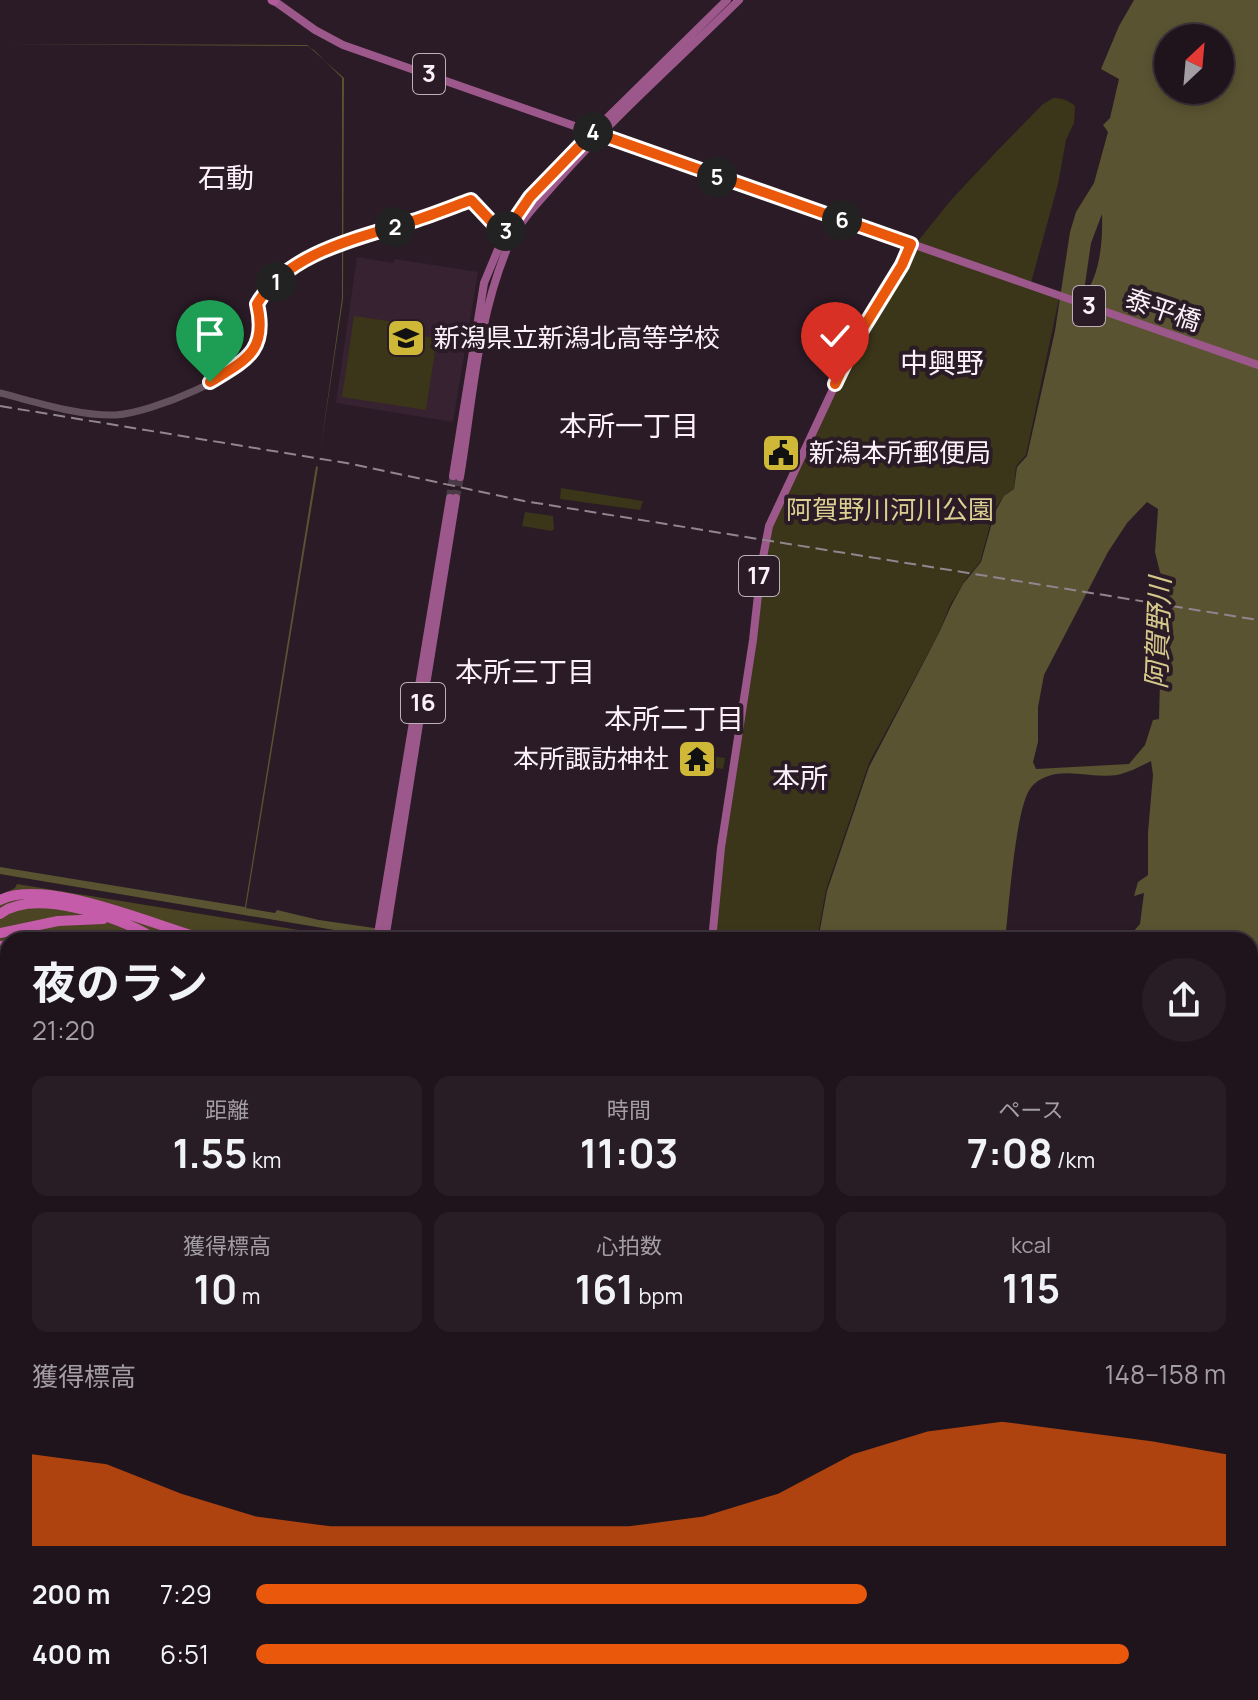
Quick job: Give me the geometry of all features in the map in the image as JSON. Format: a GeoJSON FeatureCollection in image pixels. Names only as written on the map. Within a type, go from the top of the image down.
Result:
{"type":"FeatureCollection","features":[{"type":"Feature","properties":{"kind":"highway"},"geometry":{"type":"LineString","coordinates":[[0,900],[26,895],[74,901],[184,932]]}},
{"type":"Feature","properties":{"kind":"highway"},"geometry":{"type":"LineString","coordinates":[[0,914],[15,906],[36,903],[80,910],[141,932]]}},
{"type":"Feature","properties":{"kind":"highway"},"geometry":{"type":"LineString","coordinates":[[6,932],[72,920],[117,921]]}},
{"type":"Feature","properties":{"kind":"main road","name":"3"},"geometry":{"type":"LineString","coordinates":[[273,0],[315,30],[343,45],[915,246]]}},
{"type":"Feature","properties":{"kind":"main road"},"geometry":{"type":"LineString","coordinates":[[457,476],[486,307],[507,238],[596,133],[727,0]]}},
{"type":"Feature","properties":{"kind":"main road"},"geometry":{"type":"LineString","coordinates":[[596,133],[651,87],[739,0]]}},
{"type":"Feature","properties":{"kind":"main road"},"geometry":{"type":"LineString","coordinates":[[0,393],[97,414],[126,414],[154,407],[210,382],[249,356],[260,341],[257,304],[268,288],[302,261],[347,242],[471,200],[507,238]]}},
{"type":"Feature","properties":{"kind":"main road","name":"泰平橋"},"geometry":{"type":"LineString","coordinates":[[915,246],[1258,365]]}},
{"type":"Feature","properties":{"kind":"main road","name":"17"},"geometry":{"type":"LineString","coordinates":[[713,932],[721,848],[769,526],[857,338],[915,246]]}},
{"type":"Feature","properties":{"kind":"main road","name":"16"},"geometry":{"type":"LineString","coordinates":[[379,932],[386,908],[453,498]]}},
{"type":"Feature","properties":{"kind":"main road","name":"16"},"geometry":{"type":"LineString","coordinates":[[385,932],[386,908]]}},
{"type":"Feature","properties":{"kind":"shaded area"},"geometry":{"type":"Polygon","coordinates":[[[1134,0],[1258,0],[1258,932],[1133,932],[1140,924],[1144,893],[1134,896],[1138,882],[1148,875],[1151,761],[1117,775],[1056,774],[1032,786],[1020,818],[1006,932],[819,932],[827,891],[869,767],[963,584],[981,562],[995,512],[1004,496],[1014,489],[1017,467],[1027,456],[1055,331],[1070,232],[1076,212],[1094,183],[1108,132],[1103,125],[1110,118],[1119,79],[1101,69],[1134,0]],[[1102,214],[1091,243],[1083,298],[1093,279],[1102,236],[1102,214]],[[1147,502],[1127,523],[1108,552],[1044,675],[1038,707],[1038,742],[1033,762],[1036,769],[1129,764],[1145,745],[1153,720],[1159,719],[1160,680],[1165,655],[1161,576],[1155,552],[1158,509],[1147,502]]]}},
{"type":"Feature","properties":{"kind":"shaded area"},"geometry":{"type":"Polygon","coordinates":[[[0,44],[307,45],[310,48],[307,46],[0,44]]]}},
{"type":"Feature","properties":{"kind":"shaded area"},"geometry":{"type":"Polygon","coordinates":[[[326,62],[344,78],[343,299],[320,453],[342,298],[342,78],[326,62]]]}},
{"type":"Feature","properties":{"kind":"shaded area","name":"新潟県立新潟北高等学校"},"geometry":{"type":"Polygon","coordinates":[[[357,257],[393,263],[395,259],[478,272],[453,422],[336,403],[357,257]]]}},
{"type":"Feature","properties":{"kind":"shaded area"},"geometry":{"type":"Polygon","coordinates":[[[316,466],[246,908],[275,913],[277,910],[319,920],[402,932],[346,932],[0,874],[0,867],[245,907],[316,466]]]}},
{"type":"Feature","properties":{"kind":"shaded area"},"geometry":{"type":"Polygon","coordinates":[[[17,884],[311,932],[192,932],[148,917],[0,895],[17,884]]]}},
{"type":"Feature","properties":{"kind":"shaded area"},"geometry":{"type":"Polygon","coordinates":[[[12,898],[83,904],[175,932],[152,932],[29,900],[8,904],[0,909],[0,903],[12,898]]]}},
{"type":"Feature","properties":{"kind":"shaded area"},"geometry":{"type":"Polygon","coordinates":[[[43,906],[94,915],[0,929],[0,917],[10,909],[43,906]]]}},
{"type":"Feature","properties":{"kind":"shaded area"},"geometry":{"type":"Polygon","coordinates":[[[102,921],[135,932],[13,932],[102,921]]]}},
{"type":"Feature","properties":{"kind":"green space","name":"阿賀野川河川公園"},"geometry":{"type":"Polygon","coordinates":[[[1053,98],[1075,106],[1074,123],[1066,140],[1058,184],[1031,283],[1060,294],[1026,455],[1016,466],[1014,489],[1004,496],[994,511],[980,562],[950,605],[939,633],[869,763],[826,890],[818,932],[714,932],[761,575],[771,527],[860,338],[918,241],[951,200],[1043,104],[1053,98]]]}},
{"type":"Feature","properties":{"kind":"green space"},"geometry":{"type":"Polygon","coordinates":[[[354,316],[422,326],[421,336],[437,338],[426,410],[342,397],[354,316]]]}},
{"type":"Feature","properties":{"kind":"green space"},"geometry":{"type":"Polygon","coordinates":[[[561,488],[643,501],[640,510],[560,499],[561,488]]]}},
{"type":"Feature","properties":{"kind":"green space"},"geometry":{"type":"Polygon","coordinates":[[[525,512],[553,516],[554,529],[522,526],[525,512]]]}},
{"type":"Feature","properties":{"kind":"green space"},"geometry":{"type":"Polygon","coordinates":[[[687,752],[725,758],[723,769],[685,763],[687,752]]]}},
{"type":"Feature","properties":{"kind":"tunnel"},"geometry":{"type":"LineString","coordinates":[[450,498],[453,476]]}},
{"type":"Feature","properties":{"kind":"tunnel"},"geometry":{"type":"LineString","coordinates":[[456,498],[460,477]]}},
{"type":"Feature","properties":{"kind":"railway"},"geometry":{"type":"LineString","coordinates":[[0,406],[352,464],[524,501],[1258,620]]}},
{"type":"Feature","properties":{"kind":"place","name":"新潟県立新潟北高等学校"},"geometry":{"type":"Point","coordinates":[406,338]}},
{"type":"Feature","properties":{"kind":"place","name":"新潟本所郵便局"},"geometry":{"type":"Point","coordinates":[781,453]}},
{"type":"Feature","properties":{"kind":"place","name":"本所諏訪神社"},"geometry":{"type":"Point","coordinates":[697,759]}},
{"type":"Feature","properties":{"kind":"district","name":"石動"},"geometry":{"type":"Point","coordinates":[226,178]}},
{"type":"Feature","properties":{"kind":"district","name":"中興野"},"geometry":{"type":"Point","coordinates":[942,363]}},
{"type":"Feature","properties":{"kind":"district","name":"本所一丁目"},"geometry":{"type":"Point","coordinates":[629,426]}},
{"type":"Feature","properties":{"kind":"district","name":"本所三丁目"},"geometry":{"type":"Point","coordinates":[525,672]}},
{"type":"Feature","properties":{"kind":"district","name":"本所二丁目"},"geometry":{"type":"Point","coordinates":[674,719]}},
{"type":"Feature","properties":{"kind":"district","name":"本所"},"geometry":{"type":"Point","coordinates":[800,778]}},
{"type":"Feature","properties":{"kind":"route"},"geometry":{"type":"LineString","coordinates":[[210,382],[249,356],[260,341],[257,304],[268,288],[302,261],[347,242],[471,200],[504,235],[530,197],[593,132],[911,244],[902,265],[857,338],[835,384]]}},
{"type":"Feature","properties":{"kind":"water label","name":"阿賀野川"},"geometry":{"type":"Point","coordinates":[1158,633]}}]}
